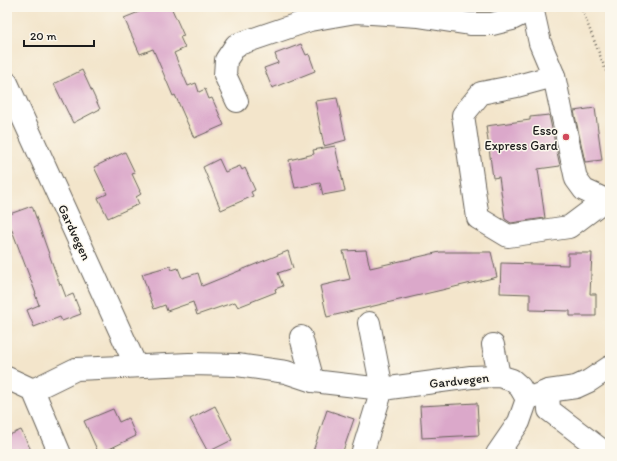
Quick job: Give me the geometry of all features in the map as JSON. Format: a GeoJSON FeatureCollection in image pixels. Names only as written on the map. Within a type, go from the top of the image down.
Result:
{"type":"FeatureCollection","features":[{"type":"Feature","properties":{"kind":"street"},"geometry":{"type":"LineString","coordinates":[[237,102],[225,75],[226,60],[236,46],[310,20],[356,12],[418,16],[470,24],[492,24],[512,19],[532,8],[540,43],[554,76],[576,179],[584,190],[608,201]]}},
{"type":"Feature","properties":{"kind":"street"},"geometry":{"type":"LineString","coordinates":[[554,76],[517,86],[481,92],[463,115],[478,218],[508,236],[569,227],[608,201]]}},
{"type":"Feature","properties":{"kind":"street","name":"Gardvegen"},"geometry":{"type":"LineString","coordinates":[[11,90],[51,182],[136,366]]}},
{"type":"Feature","properties":{"kind":"street"},"geometry":{"type":"LineString","coordinates":[[362,454],[382,389],[369,323]]}},
{"type":"Feature","properties":{"kind":"street"},"geometry":{"type":"LineString","coordinates":[[301,337],[313,380]]}},
{"type":"Feature","properties":{"kind":"street"},"geometry":{"type":"LineString","coordinates":[[493,345],[499,376]]}},
{"type":"Feature","properties":{"kind":"street","name":"Gardvegen"},"geometry":{"type":"LineString","coordinates":[[33,390],[76,368],[188,364],[237,365],[286,372],[313,380],[382,389],[471,377],[499,376],[512,380],[520,386],[527,399]]}},
{"type":"Feature","properties":{"kind":"street"},"geometry":{"type":"LineString","coordinates":[[497,454],[518,422],[527,399],[548,391],[576,386],[589,381],[610,367]]}},
{"type":"Feature","properties":{"kind":"street"},"geometry":{"type":"LineString","coordinates":[[7,378],[33,390],[60,454]]}},
{"type":"Feature","properties":{"kind":"street"},"geometry":{"type":"LineString","coordinates":[[548,391],[549,410],[604,452],[610,453]]}},
{"type":"Feature","properties":{"kind":"path"},"geometry":{"type":"LineString","coordinates":[[581,7],[610,81]]}},
{"type":"Feature","properties":{"kind":"building"},"geometry":{"type":"Polygon","coordinates":[[[151,7],[171,7],[184,36],[180,37],[185,48],[174,53],[188,86],[196,83],[199,92],[205,89],[209,99],[212,98],[224,125],[194,138],[175,95],[173,96],[153,49],[140,54],[124,18],[151,7]]]}},
{"type":"Feature","properties":{"kind":"building"},"geometry":{"type":"Polygon","coordinates":[[[301,44],[306,55],[309,54],[315,71],[272,88],[264,68],[278,63],[275,54],[301,44]]]}},
{"type":"Feature","properties":{"kind":"building"},"geometry":{"type":"Polygon","coordinates":[[[82,70],[100,109],[73,123],[54,84],[82,70]]]}},
{"type":"Feature","properties":{"kind":"building"},"geometry":{"type":"Polygon","coordinates":[[[337,98],[346,140],[324,146],[315,101],[337,98]]]}},
{"type":"Feature","properties":{"kind":"building"},"geometry":{"type":"Polygon","coordinates":[[[595,108],[602,160],[585,162],[574,111],[595,108]]]}},
{"type":"Feature","properties":{"kind":"building"},"geometry":{"type":"Polygon","coordinates":[[[549,115],[560,166],[538,169],[545,218],[511,223],[505,219],[499,177],[493,178],[486,126],[530,120],[530,117],[549,115]]]}},
{"type":"Feature","properties":{"kind":"building"},"geometry":{"type":"Polygon","coordinates":[[[335,146],[345,191],[323,195],[320,183],[295,188],[289,160],[314,154],[313,150],[335,146]]]}},
{"type":"Feature","properties":{"kind":"building"},"geometry":{"type":"Polygon","coordinates":[[[125,152],[135,173],[132,174],[141,194],[136,197],[139,204],[108,218],[98,198],[107,194],[94,167],[125,152]]]}},
{"type":"Feature","properties":{"kind":"building"},"geometry":{"type":"Polygon","coordinates":[[[219,159],[225,172],[240,166],[242,170],[245,168],[255,190],[251,192],[253,196],[221,210],[203,167],[219,159]]]}},
{"type":"Feature","properties":{"kind":"building"},"geometry":{"type":"Polygon","coordinates":[[[32,206],[60,285],[61,284],[66,297],[73,294],[81,314],[62,321],[60,317],[34,327],[27,310],[39,305],[7,217],[7,215],[32,206]]]}},
{"type":"Feature","properties":{"kind":"building"},"geometry":{"type":"Polygon","coordinates":[[[366,250],[370,268],[440,252],[491,252],[497,277],[327,317],[320,286],[350,279],[343,251],[366,250]]]}},
{"type":"Feature","properties":{"kind":"building"},"geometry":{"type":"Polygon","coordinates":[[[288,251],[293,268],[278,273],[283,286],[275,289],[276,292],[238,307],[235,302],[197,315],[193,302],[167,311],[165,305],[154,309],[142,274],[170,266],[172,270],[178,268],[182,278],[198,273],[202,286],[288,251]]]}},
{"type":"Feature","properties":{"kind":"building"},"geometry":{"type":"Polygon","coordinates":[[[568,253],[592,253],[590,294],[596,294],[596,316],[570,316],[570,311],[530,310],[530,294],[500,293],[501,263],[568,265],[568,253]]]}},
{"type":"Feature","properties":{"kind":"building"},"geometry":{"type":"Polygon","coordinates":[[[477,403],[479,435],[422,438],[420,406],[477,403]]]}},
{"type":"Feature","properties":{"kind":"building"},"geometry":{"type":"Polygon","coordinates":[[[215,406],[232,440],[208,452],[190,419],[215,406]]]}},
{"type":"Feature","properties":{"kind":"building"},"geometry":{"type":"Polygon","coordinates":[[[113,409],[119,422],[128,418],[136,436],[99,454],[84,421],[113,409]]]}},
{"type":"Feature","properties":{"kind":"building"},"geometry":{"type":"Polygon","coordinates":[[[327,410],[354,419],[342,454],[312,454],[327,410]]]}},
{"type":"Feature","properties":{"kind":"building"},"geometry":{"type":"Polygon","coordinates":[[[21,430],[33,454],[7,454],[7,436],[21,430]]]}},
{"type":"Feature","properties":{"kind":"place","name":"Esso Express Gard"},"geometry":{"type":"Point","coordinates":[566,137]}}]}
